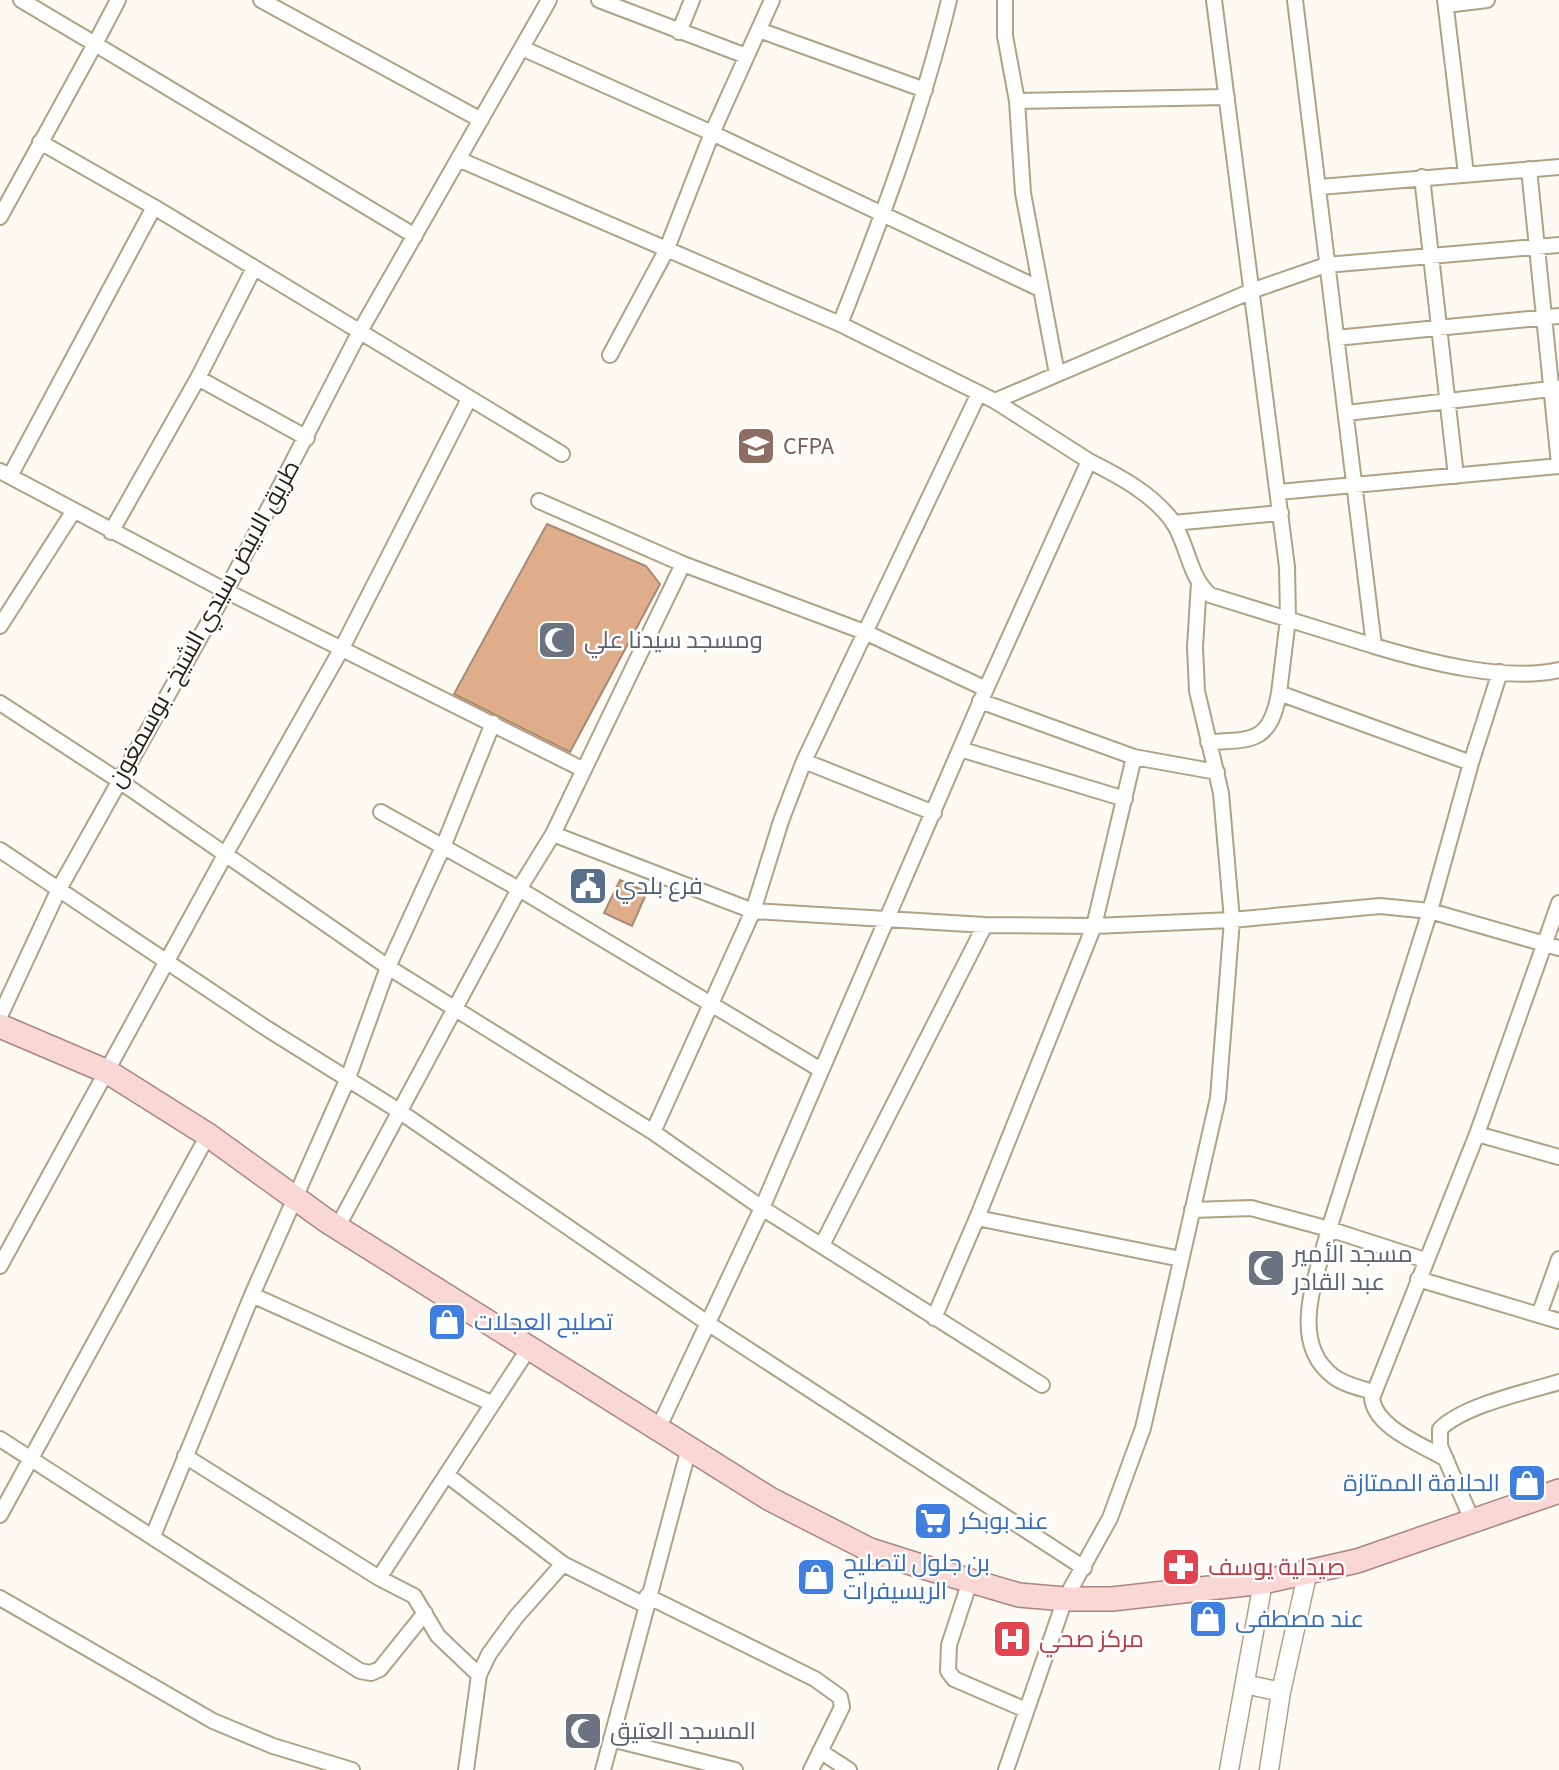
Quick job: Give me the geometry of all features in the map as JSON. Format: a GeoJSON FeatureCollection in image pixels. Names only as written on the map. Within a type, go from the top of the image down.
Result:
{"type":"FeatureCollection","features":[{"type":"Feature","properties":{"kind":"main road"},"geometry":{"type":"LineString","coordinates":[[0,1027],[108,1072],[208,1135],[293,1199],[770,1499],[870,1550],[970,1581],[1019,1595],[1065,1599],[1112,1599],[1263,1582],[1307,1575],[1357,1561],[1559,1491]]}},
{"type":"Feature","properties":{"kind":"street"},"geometry":{"type":"LineString","coordinates":[[21,0],[415,236]]}},
{"type":"Feature","properties":{"kind":"street"},"geometry":{"type":"LineString","coordinates":[[0,217],[118,0]]}},
{"type":"Feature","properties":{"kind":"street"},"geometry":{"type":"LineString","coordinates":[[261,0],[481,120]]}},
{"type":"Feature","properties":{"kind":"street","name":"طريق الابيض سيدي الشيخ - بوسمغون"},"geometry":{"type":"LineString","coordinates":[[0,1016],[59,889],[226,591],[359,333],[549,0]]}},
{"type":"Feature","properties":{"kind":"street"},"geometry":{"type":"LineString","coordinates":[[599,0],[746,56]]}},
{"type":"Feature","properties":{"kind":"street"},"geometry":{"type":"LineString","coordinates":[[679,32],[692,0]]}},
{"type":"Feature","properties":{"kind":"street"},"geometry":{"type":"LineString","coordinates":[[610,355],[666,251],[712,133],[772,0]]}},
{"type":"Feature","properties":{"kind":"street"},"geometry":{"type":"LineString","coordinates":[[840,324],[884,214],[925,90],[949,0]]}},
{"type":"Feature","properties":{"kind":"street"},"geometry":{"type":"LineString","coordinates":[[1005,0],[1005,36],[1017,101],[1021,175],[1057,374]]}},
{"type":"Feature","properties":{"kind":"street"},"geometry":{"type":"LineString","coordinates":[[1208,742],[1253,740],[1260,736],[1272,720],[1279,693],[1287,619],[1287,567],[1279,492],[1214,0]]}},
{"type":"Feature","properties":{"kind":"street"},"geometry":{"type":"LineString","coordinates":[[1295,0],[1320,187],[1326,265],[1347,413],[1374,646]]}},
{"type":"Feature","properties":{"kind":"street"},"geometry":{"type":"LineString","coordinates":[[1466,174],[1446,2],[1487,0]]}},
{"type":"Feature","properties":{"kind":"street"},"geometry":{"type":"LineString","coordinates":[[759,30],[925,90]]}},
{"type":"Feature","properties":{"kind":"street"},"geometry":{"type":"LineString","coordinates":[[522,48],[712,133],[1040,289]]}},
{"type":"Feature","properties":{"kind":"street"},"geometry":{"type":"LineString","coordinates":[[1017,101],[1227,97]]}},
{"type":"Feature","properties":{"kind":"street"},"geometry":{"type":"LineString","coordinates":[[40,142],[154,206],[562,454]]}},
{"type":"Feature","properties":{"kind":"street"},"geometry":{"type":"LineString","coordinates":[[458,159],[840,324],[995,401],[1089,461],[1134,486],[1156,504],[1173,523],[1199,583],[1196,671],[1226,823],[1233,920],[1219,1098],[1143,1428],[1110,1518],[1065,1599],[1006,1770]]}},
{"type":"Feature","properties":{"kind":"street"},"geometry":{"type":"LineString","coordinates":[[1320,187],[1559,167]]}},
{"type":"Feature","properties":{"kind":"street"},"geometry":{"type":"LineString","coordinates":[[1279,492],[1559,465],[1552,317],[1537,248],[1529,169]]}},
{"type":"Feature","properties":{"kind":"street"},"geometry":{"type":"LineString","coordinates":[[1422,177],[1456,476]]}},
{"type":"Feature","properties":{"kind":"street"},"geometry":{"type":"LineString","coordinates":[[154,206],[5,473],[73,512],[226,591],[584,770]]}},
{"type":"Feature","properties":{"kind":"street"},"geometry":{"type":"LineString","coordinates":[[995,401],[1254,290],[1326,265],[1559,245]]}},
{"type":"Feature","properties":{"kind":"street"},"geometry":{"type":"LineString","coordinates":[[111,532],[198,378],[254,268]]}},
{"type":"Feature","properties":{"kind":"street"},"geometry":{"type":"LineString","coordinates":[[1336,338],[1552,317]]}},
{"type":"Feature","properties":{"kind":"street"},"geometry":{"type":"LineString","coordinates":[[198,378],[307,438]]}},
{"type":"Feature","properties":{"kind":"street"},"geometry":{"type":"LineString","coordinates":[[1347,413],[1555,388]]}},
{"type":"Feature","properties":{"kind":"street"},"geometry":{"type":"LineString","coordinates":[[653,1132],[752,911],[804,761],[979,393]]}},
{"type":"Feature","properties":{"kind":"street"},"geometry":{"type":"LineString","coordinates":[[0,1266],[225,855],[342,648],[469,399]]}},
{"type":"Feature","properties":{"kind":"street"},"geometry":{"type":"LineString","coordinates":[[658,1429],[762,1208],[983,695],[1089,461]]}},
{"type":"Feature","properties":{"kind":"street"},"geometry":{"type":"LineString","coordinates":[[539,501],[683,564],[867,633],[983,695],[1134,757],[1217,772]]}},
{"type":"Feature","properties":{"kind":"street"},"geometry":{"type":"LineString","coordinates":[[0,626],[73,512]]}},
{"type":"Feature","properties":{"kind":"street"},"geometry":{"type":"LineString","coordinates":[[1173,523],[1281,513]]}},
{"type":"Feature","properties":{"kind":"street"},"geometry":{"type":"LineString","coordinates":[[337,1227],[519,889],[554,834],[683,564]]}},
{"type":"Feature","properties":{"kind":"street"},"geometry":{"type":"LineString","coordinates":[[1199,583],[1216,597],[1408,656],[1500,672],[1536,675],[1559,684]]}},
{"type":"Feature","properties":{"kind":"street"},"geometry":{"type":"LineString","coordinates":[[1536,675],[1559,670]]}},
{"type":"Feature","properties":{"kind":"street"},"geometry":{"type":"LineString","coordinates":[[1373,1392],[1339,1380],[1329,1373],[1317,1355],[1310,1335],[1310,1306],[1329,1229],[1430,911],[1471,763],[1500,672]]}},
{"type":"Feature","properties":{"kind":"street"},"geometry":{"type":"LineString","coordinates":[[1279,693],[1471,763]]}},
{"type":"Feature","properties":{"kind":"street"},"geometry":{"type":"LineString","coordinates":[[0,703],[118,780],[388,967],[653,1132],[762,1208],[1041,1385]]}},
{"type":"Feature","properties":{"kind":"street"},"geometry":{"type":"LineString","coordinates":[[153,1536],[252,1295],[348,1078],[388,967],[443,846],[493,723]]}},
{"type":"Feature","properties":{"kind":"street"},"geometry":{"type":"LineString","coordinates":[[960,749],[1125,799]]}},
{"type":"Feature","properties":{"kind":"street"},"geometry":{"type":"LineString","coordinates":[[934,1318],[978,1218],[1094,926],[1134,757]]}},
{"type":"Feature","properties":{"kind":"street"},"geometry":{"type":"LineString","coordinates":[[804,761],[934,813]]}},
{"type":"Feature","properties":{"kind":"street"},"geometry":{"type":"LineString","coordinates":[[381,813],[519,889],[710,1001],[821,1070]]}},
{"type":"Feature","properties":{"kind":"street"},"geometry":{"type":"LineString","coordinates":[[554,834],[752,911],[985,926],[1094,926],[1233,920],[1343,907],[1380,906],[1430,911],[1559,948]]}},
{"type":"Feature","properties":{"kind":"street"},"geometry":{"type":"LineString","coordinates":[[0,850],[266,1028],[399,1111],[709,1324],[1084,1568]]}},
{"type":"Feature","properties":{"kind":"street"},"geometry":{"type":"LineString","coordinates":[[1446,1459],[1384,1420],[1374,1406],[1373,1392],[1477,1134],[1559,903]]}},
{"type":"Feature","properties":{"kind":"street"},"geometry":{"type":"LineString","coordinates":[[822,1244],[985,926]]}},
{"type":"Feature","properties":{"kind":"street"},"geometry":{"type":"LineString","coordinates":[[1477,1134],[1559,1157]]}},
{"type":"Feature","properties":{"kind":"street"},"geometry":{"type":"LineString","coordinates":[[0,1515],[208,1135]]}},
{"type":"Feature","properties":{"kind":"street"},"geometry":{"type":"LineString","coordinates":[[1192,1210],[1251,1208],[1329,1229],[1425,1260]]}},
{"type":"Feature","properties":{"kind":"street"},"geometry":{"type":"LineString","coordinates":[[978,1218],[1181,1259]]}},
{"type":"Feature","properties":{"kind":"street"},"geometry":{"type":"LineString","coordinates":[[1539,1315],[1559,1259]]}},
{"type":"Feature","properties":{"kind":"street"},"geometry":{"type":"LineString","coordinates":[[1418,1279],[1559,1321]]}},
{"type":"Feature","properties":{"kind":"street"},"geometry":{"type":"LineString","coordinates":[[252,1295],[491,1402]]}},
{"type":"Feature","properties":{"kind":"street"},"geometry":{"type":"LineString","coordinates":[[379,1578],[491,1402],[529,1348]]}},
{"type":"Feature","properties":{"kind":"street"},"geometry":{"type":"LineString","coordinates":[[1472,1520],[1438,1439],[1443,1425],[1491,1404],[1559,1382]]}},
{"type":"Feature","properties":{"kind":"street"},"geometry":{"type":"LineString","coordinates":[[0,1439],[32,1457],[365,1673],[380,1670],[425,1613]]}},
{"type":"Feature","properties":{"kind":"street"},"geometry":{"type":"LineString","coordinates":[[603,1770],[689,1448]]}},
{"type":"Feature","properties":{"kind":"street"},"geometry":{"type":"LineString","coordinates":[[185,1456],[379,1578],[414,1596],[449,1649],[479,1675]]}},
{"type":"Feature","properties":{"kind":"street"},"geometry":{"type":"LineString","coordinates":[[447,1475],[563,1564],[836,1692],[842,1707],[811,1770]]}},
{"type":"Feature","properties":{"kind":"street"},"geometry":{"type":"LineString","coordinates":[[466,1770],[479,1675],[500,1636],[563,1564]]}},
{"type":"Feature","properties":{"kind":"street"},"geometry":{"type":"LineString","coordinates":[[1269,1770],[1282,1692],[1307,1575]]}},
{"type":"Feature","properties":{"kind":"street"},"geometry":{"type":"LineString","coordinates":[[970,1581],[949,1645],[948,1671],[954,1679],[1027,1710]]}},
{"type":"Feature","properties":{"kind":"street"},"geometry":{"type":"LineString","coordinates":[[1229,1770],[1263,1582]]}},
{"type":"Feature","properties":{"kind":"street"},"geometry":{"type":"LineString","coordinates":[[0,1598],[214,1721],[273,1746],[352,1770]]}},
{"type":"Feature","properties":{"kind":"street"},"geometry":{"type":"LineString","coordinates":[[1245,1684],[1282,1692]]}},
{"type":"Feature","properties":{"kind":"street"},"geometry":{"type":"LineString","coordinates":[[611,1739],[734,1770]]}},
{"type":"Feature","properties":{"kind":"street"},"geometry":{"type":"LineString","coordinates":[[820,1751],[849,1770]]}},
{"type":"Feature","properties":{"kind":"building","name":"ومسجد سيدنا علي"},"geometry":{"type":"Polygon","coordinates":[[[547,524],[646,566],[660,584],[570,752],[454,694],[547,524]]]}},
{"type":"Feature","properties":{"kind":"building"},"geometry":{"type":"Polygon","coordinates":[[[620,880],[647,892],[632,926],[604,913],[620,880]]]}},
{"type":"Feature","properties":{"kind":"place","name":"CFPA"},"geometry":{"type":"Point","coordinates":[756,446]}},
{"type":"Feature","properties":{"kind":"place","name":"ومسجد سيدنا علي"},"geometry":{"type":"Point","coordinates":[557,640]}},
{"type":"Feature","properties":{"kind":"place","name":"فرع بلدي"},"geometry":{"type":"Point","coordinates":[588,886]}},
{"type":"Feature","properties":{"kind":"place","name":"مسجد الأمير عبد القادر"},"geometry":{"type":"Point","coordinates":[1266,1268]}},
{"type":"Feature","properties":{"kind":"place","name":"تصليح العجلات"},"geometry":{"type":"Point","coordinates":[447,1322]}},
{"type":"Feature","properties":{"kind":"place","name":"الحلافة الممتازة"},"geometry":{"type":"Point","coordinates":[1527,1483]}},
{"type":"Feature","properties":{"kind":"place","name":"عند بوبكر"},"geometry":{"type":"Point","coordinates":[933,1521]}},
{"type":"Feature","properties":{"kind":"place","name":"صيدلية يوسف"},"geometry":{"type":"Point","coordinates":[1181,1567]}},
{"type":"Feature","properties":{"kind":"place","name":"بن جلول لتصليح الريسيفرات"},"geometry":{"type":"Point","coordinates":[816,1577]}},
{"type":"Feature","properties":{"kind":"place","name":"عند مصطفى"},"geometry":{"type":"Point","coordinates":[1208,1619]}},
{"type":"Feature","properties":{"kind":"place","name":"مركز صحي"},"geometry":{"type":"Point","coordinates":[1012,1639]}},
{"type":"Feature","properties":{"kind":"place","name":"المسجد العتيق"},"geometry":{"type":"Point","coordinates":[583,1731]}}]}
